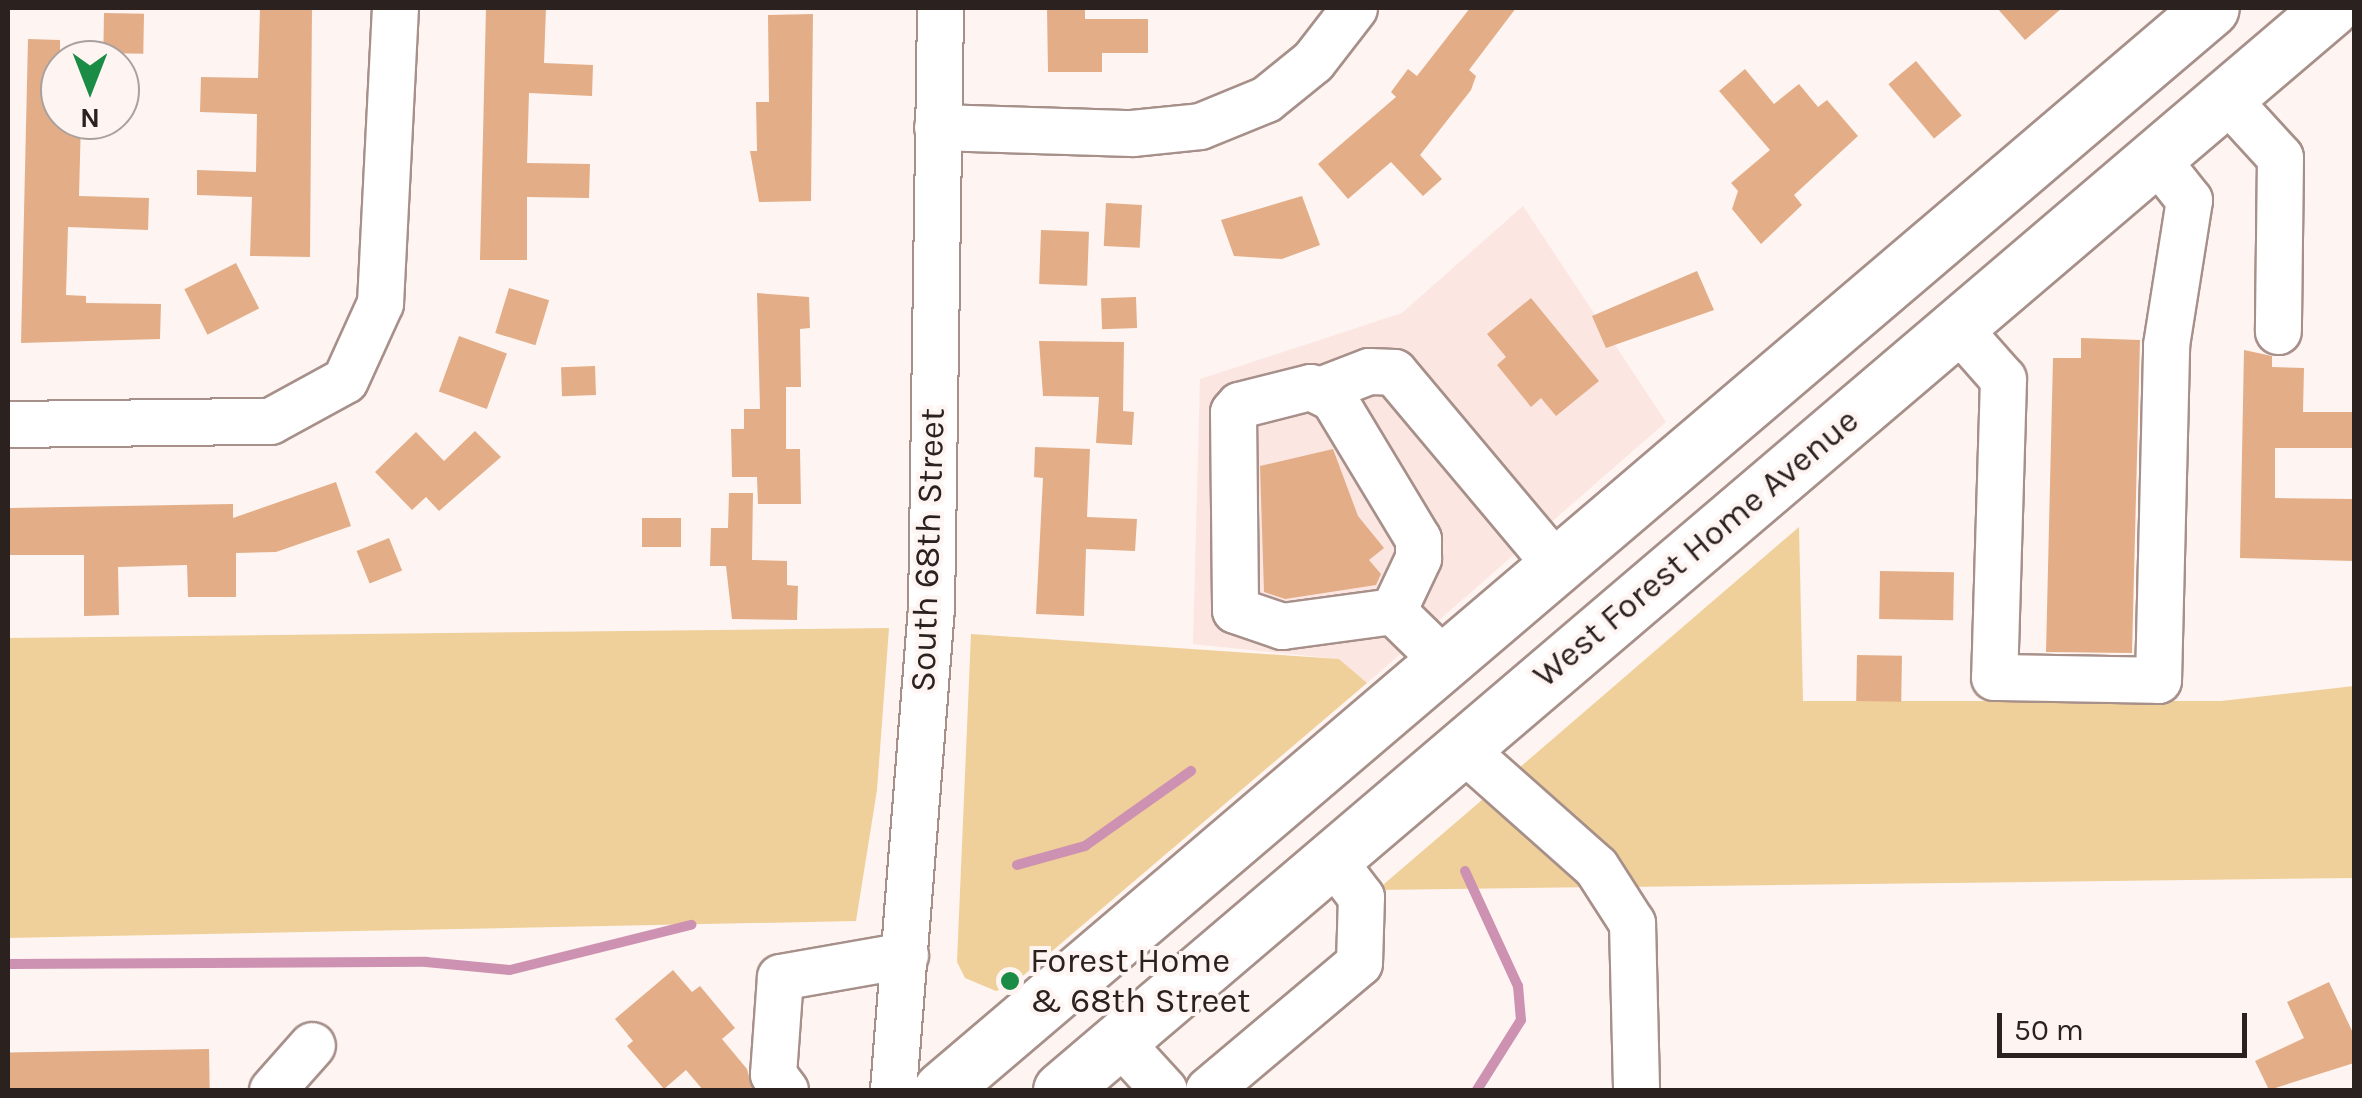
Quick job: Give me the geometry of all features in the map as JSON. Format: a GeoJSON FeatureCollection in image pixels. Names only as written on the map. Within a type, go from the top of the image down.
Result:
{"type":"FeatureCollection","features":[{"type":"Feature","properties":{"kind":"main road"},"geometry":{"type":"LineString","coordinates":[[941,1090],[2212,8]]}},
{"type":"Feature","properties":{"kind":"main road","name":"West Forest Home Avenue"},"geometry":{"type":"LineString","coordinates":[[1061,1090],[2332,8]]}},
{"type":"Feature","properties":{"kind":"street"},"geometry":{"type":"LineString","coordinates":[[8,424],[270,420],[345,380],[380,303],[395,8]]}},
{"type":"Feature","properties":{"kind":"street","name":"South 68th Street"},"geometry":{"type":"LineString","coordinates":[[894,1090],[930,609],[940,8]]}},
{"type":"Feature","properties":{"kind":"street"},"geometry":{"type":"LineString","coordinates":[[938,127],[1132,133],[1200,126],[1266,99],[1313,62],[1354,8]]}},
{"type":"Feature","properties":{"kind":"street"},"geometry":{"type":"LineString","coordinates":[[2225,97],[2280,157],[2278,332]]}},
{"type":"Feature","properties":{"kind":"street"},"geometry":{"type":"LineString","coordinates":[[1957,326],[2002,379],[1994,678],[2158,680],[2166,345],[2189,200],[2156,156]]}},
{"type":"Feature","properties":{"kind":"street"},"geometry":{"type":"LineString","coordinates":[[1392,611],[1282,626],[1235,610],[1233,412],[1322,389],[1370,371],[1394,372],[1557,566]]}},
{"type":"Feature","properties":{"kind":"street"},"geometry":{"type":"LineString","coordinates":[[1322,389],[1418,539],[1418,558],[1392,611]]}},
{"type":"Feature","properties":{"kind":"street"},"geometry":{"type":"LineString","coordinates":[[1392,611],[1444,661]]}},
{"type":"Feature","properties":{"kind":"street"},"geometry":{"type":"LineString","coordinates":[[1462,748],[1596,867],[1632,923],[1636,1090]]}},
{"type":"Feature","properties":{"kind":"street"},"geometry":{"type":"LineString","coordinates":[[1208,1090],[1359,964],[1361,896],[1332,860]]}},
{"type":"Feature","properties":{"kind":"street"},"geometry":{"type":"LineString","coordinates":[[786,1090],[773,1074],[780,977],[904,955]]}},
{"type":"Feature","properties":{"kind":"street"},"geometry":{"type":"LineString","coordinates":[[1120,1042],[1164,1090]]}},
{"type":"Feature","properties":{"kind":"street"},"geometry":{"type":"LineString","coordinates":[[272,1090],[312,1045]]}},
{"type":"Feature","properties":{"kind":"shaded area"},"geometry":{"type":"Polygon","coordinates":[[[1523,206],[1666,422],[1367,683],[1338,659],[1193,644],[1200,379],[1402,313],[1523,206]]]}},
{"type":"Feature","properties":{"kind":"shaded area"},"geometry":{"type":"Polygon","coordinates":[[[1799,527],[1803,701],[2221,701],[2354,686],[2354,878],[1624,887],[1511,775],[1799,527]]]}},
{"type":"Feature","properties":{"kind":"shaded area"},"geometry":{"type":"Polygon","coordinates":[[[889,628],[877,790],[856,921],[8,938],[8,638],[889,628]]]}},
{"type":"Feature","properties":{"kind":"shaded area"},"geometry":{"type":"Polygon","coordinates":[[[971,634],[1339,659],[1367,683],[1011,986],[996,991],[965,978],[957,962],[971,634]]]}},
{"type":"Feature","properties":{"kind":"shaded area"},"geometry":{"type":"Polygon","coordinates":[[[1489,794],[1601,887],[1377,890],[1489,794]]]}},
{"type":"Feature","properties":{"kind":"building"},"geometry":{"type":"Polygon","coordinates":[[[260,8],[312,8],[310,257],[250,256],[252,197],[197,195],[197,170],[256,172],[257,114],[200,112],[201,77],[258,78],[260,8]]]}},
{"type":"Feature","properties":{"kind":"building"},"geometry":{"type":"Polygon","coordinates":[[[486,8],[546,8],[544,63],[593,65],[592,96],[529,93],[527,163],[590,164],[589,198],[527,197],[527,260],[480,260],[486,8]]]}},
{"type":"Feature","properties":{"kind":"building"},"geometry":{"type":"Polygon","coordinates":[[[1047,8],[1085,8],[1085,19],[1148,19],[1148,53],[1102,53],[1102,72],[1048,72],[1047,8]]]}},
{"type":"Feature","properties":{"kind":"building"},"geometry":{"type":"Polygon","coordinates":[[[1470,8],[1516,8],[1469,70],[1476,76],[1471,90],[1420,155],[1442,179],[1423,196],[1391,162],[1348,199],[1318,164],[1396,97],[1391,92],[1408,69],[1417,76],[1470,8]]]}},
{"type":"Feature","properties":{"kind":"building"},"geometry":{"type":"Polygon","coordinates":[[[1997,8],[2062,8],[2025,40],[1997,8]]]}},
{"type":"Feature","properties":{"kind":"building"},"geometry":{"type":"Polygon","coordinates":[[[104,13],[144,14],[143,54],[140,54],[140,40],[104,40],[104,13]]]}},
{"type":"Feature","properties":{"kind":"building"},"geometry":{"type":"Polygon","coordinates":[[[813,14],[811,201],[759,202],[750,151],[757,151],[756,102],[769,102],[768,15],[813,14]]]}},
{"type":"Feature","properties":{"kind":"building"},"geometry":{"type":"Polygon","coordinates":[[[28,39],[60,40],[40,40],[40,140],[80,140],[79,196],[149,198],[148,230],[68,227],[66,295],[86,296],[86,303],[161,304],[160,339],[21,343],[28,39]]]}},
{"type":"Feature","properties":{"kind":"building"},"geometry":{"type":"Polygon","coordinates":[[[1916,61],[1962,115],[1934,139],[1888,84],[1916,61]]]}},
{"type":"Feature","properties":{"kind":"building"},"geometry":{"type":"Polygon","coordinates":[[[1745,69],[1774,104],[1799,84],[1818,107],[1827,100],[1858,136],[1794,195],[1802,205],[1761,244],[1732,209],[1738,191],[1731,183],[1770,150],[1719,91],[1745,69]]]}},
{"type":"Feature","properties":{"kind":"building"},"geometry":{"type":"Polygon","coordinates":[[[1302,196],[1320,245],[1282,259],[1234,256],[1221,220],[1302,196]]]}},
{"type":"Feature","properties":{"kind":"building"},"geometry":{"type":"Polygon","coordinates":[[[1106,203],[1142,205],[1140,248],[1104,246],[1106,203]]]}},
{"type":"Feature","properties":{"kind":"building"},"geometry":{"type":"Polygon","coordinates":[[[1041,230],[1089,232],[1087,286],[1039,284],[1041,230]]]}},
{"type":"Feature","properties":{"kind":"building"},"geometry":{"type":"Polygon","coordinates":[[[236,263],[259,308],[207,335],[184,289],[236,263]]]}},
{"type":"Feature","properties":{"kind":"building"},"geometry":{"type":"Polygon","coordinates":[[[1697,271],[1714,310],[1606,348],[1592,316],[1697,271]]]}},
{"type":"Feature","properties":{"kind":"building"},"geometry":{"type":"Polygon","coordinates":[[[509,288],[549,300],[535,345],[495,333],[509,288]]]}},
{"type":"Feature","properties":{"kind":"building"},"geometry":{"type":"Polygon","coordinates":[[[757,293],[809,297],[810,328],[800,329],[801,387],[786,387],[786,449],[800,449],[801,504],[758,504],[757,477],[732,477],[731,429],[744,429],[744,409],[760,409],[757,293]]]}},
{"type":"Feature","properties":{"kind":"building"},"geometry":{"type":"Polygon","coordinates":[[[1136,297],[1137,328],[1102,329],[1101,298],[1136,297]]]}},
{"type":"Feature","properties":{"kind":"building"},"geometry":{"type":"Polygon","coordinates":[[[1531,298],[1599,381],[1556,416],[1541,398],[1531,407],[1497,365],[1506,357],[1487,334],[1531,298]]]}},
{"type":"Feature","properties":{"kind":"building"},"geometry":{"type":"Polygon","coordinates":[[[459,336],[507,353],[487,409],[439,391],[459,336]]]}},
{"type":"Feature","properties":{"kind":"building"},"geometry":{"type":"Polygon","coordinates":[[[2081,338],[2140,340],[2132,653],[2046,652],[2053,358],[2081,358],[2081,338]]]}},
{"type":"Feature","properties":{"kind":"building"},"geometry":{"type":"Polygon","coordinates":[[[1039,341],[1124,342],[1123,411],[1134,412],[1132,445],[1096,443],[1099,397],[1043,396],[1039,341]]]}},
{"type":"Feature","properties":{"kind":"building"},"geometry":{"type":"Polygon","coordinates":[[[2244,350],[2272,356],[2272,367],[2304,368],[2303,412],[2354,412],[2354,448],[2275,448],[2275,498],[2354,499],[2354,561],[2240,558],[2244,350]]]}},
{"type":"Feature","properties":{"kind":"building"},"geometry":{"type":"Polygon","coordinates":[[[595,366],[596,395],[562,396],[561,367],[595,366]]]}},
{"type":"Feature","properties":{"kind":"building"},"geometry":{"type":"Polygon","coordinates":[[[475,431],[501,457],[439,511],[426,497],[412,510],[375,472],[416,432],[444,461],[475,431]]]}},
{"type":"Feature","properties":{"kind":"building"},"geometry":{"type":"Polygon","coordinates":[[[1035,447],[1090,449],[1087,517],[1137,519],[1135,551],[1086,549],[1084,616],[1036,614],[1043,478],[1034,477],[1035,447]]]}},
{"type":"Feature","properties":{"kind":"building"},"geometry":{"type":"Polygon","coordinates":[[[1333,449],[1358,516],[1384,548],[1369,560],[1381,574],[1376,585],[1285,599],[1264,592],[1260,466],[1333,449]]]}},
{"type":"Feature","properties":{"kind":"building"},"geometry":{"type":"Polygon","coordinates":[[[336,482],[351,526],[276,552],[236,553],[236,597],[188,597],[187,565],[118,567],[119,615],[84,616],[84,555],[8,555],[9,508],[233,504],[233,518],[336,482]]]}},
{"type":"Feature","properties":{"kind":"building"},"geometry":{"type":"Polygon","coordinates":[[[729,493],[753,493],[752,560],[787,561],[787,585],[798,586],[797,620],[732,619],[726,566],[710,566],[711,528],[728,528],[729,493]]]}},
{"type":"Feature","properties":{"kind":"building"},"geometry":{"type":"Polygon","coordinates":[[[642,518],[681,518],[681,547],[642,547],[642,518]]]}},
{"type":"Feature","properties":{"kind":"building"},"geometry":{"type":"Polygon","coordinates":[[[389,538],[402,570],[370,584],[357,551],[389,538]]]}},
{"type":"Feature","properties":{"kind":"building"},"geometry":{"type":"Polygon","coordinates":[[[1880,571],[1954,572],[1953,620],[1879,619],[1880,571]]]}},
{"type":"Feature","properties":{"kind":"building"},"geometry":{"type":"Polygon","coordinates":[[[1857,655],[1902,656],[1901,702],[1856,701],[1857,655]]]}},
{"type":"Feature","properties":{"kind":"building"},"geometry":{"type":"Polygon","coordinates":[[[673,970],[692,992],[700,986],[735,1028],[722,1039],[747,1069],[753,1090],[703,1090],[686,1070],[664,1089],[627,1046],[633,1041],[615,1019],[673,970]]]}},
{"type":"Feature","properties":{"kind":"building"},"geometry":{"type":"Polygon","coordinates":[[[2329,982],[2354,1035],[2354,1063],[2269,1090],[2255,1061],[2304,1038],[2287,1002],[2329,982]]]}},
{"type":"Feature","properties":{"kind":"building"},"geometry":{"type":"Polygon","coordinates":[[[209,1049],[210,1090],[9,1090],[8,1053],[209,1049]]]}},
{"type":"Feature","properties":{"kind":"waterway"},"geometry":{"type":"LineString","coordinates":[[1017,865],[1085,846],[1191,771]]}},
{"type":"Feature","properties":{"kind":"waterway"},"geometry":{"type":"LineString","coordinates":[[1465,871],[1518,986],[1521,1020],[1477,1090]]}},
{"type":"Feature","properties":{"kind":"waterway"},"geometry":{"type":"LineString","coordinates":[[8,964],[426,962],[510,970],[691,925]]}},
{"type":"Feature","properties":{"kind":"place","name":"Forest Home & 68th Street"},"geometry":{"type":"Point","coordinates":[1010,981]}}]}
